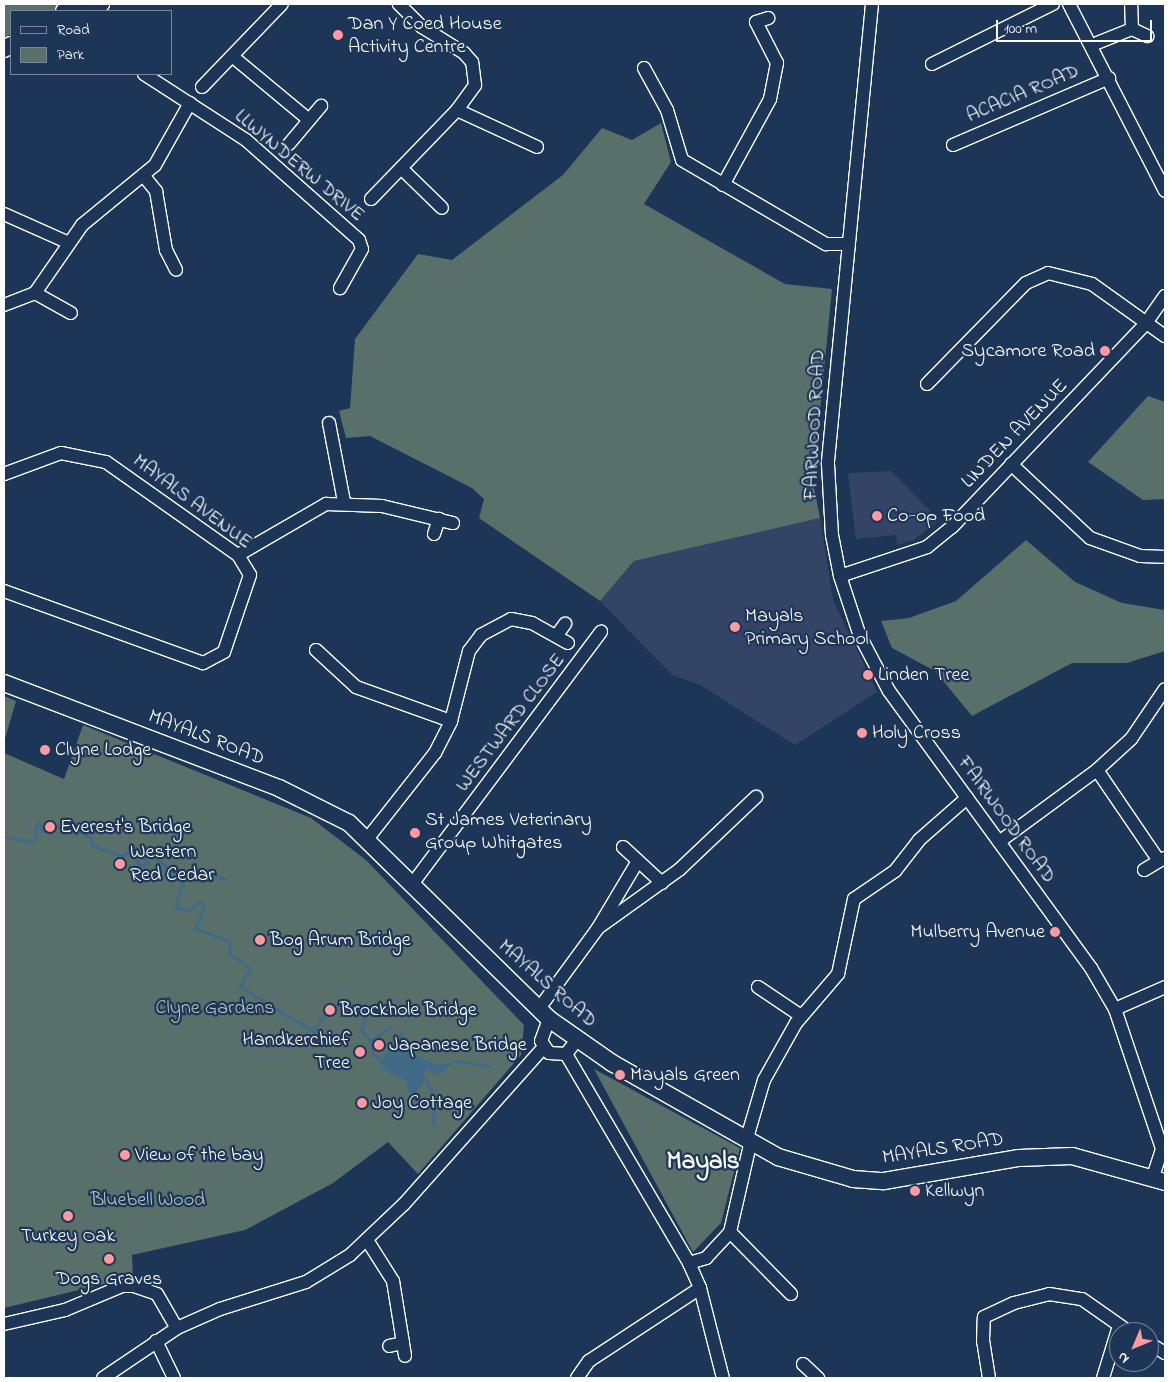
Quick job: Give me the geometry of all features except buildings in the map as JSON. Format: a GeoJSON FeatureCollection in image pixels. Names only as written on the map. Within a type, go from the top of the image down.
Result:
{"type":"FeatureCollection","features":[{"type":"Feature","properties":{"kind":"main road"},"geometry":{"type":"LineString","coordinates":[[89,10],[101,4]]}},
{"type":"Feature","properties":{"kind":"main road","name":"MAYALS ROAD"},"geometry":{"type":"LineString","coordinates":[[4,683],[279,788],[349,822],[368,838],[544,1015],[577,1040],[749,1139],[808,1169],[853,1179],[884,1181],[1018,1158],[1072,1156],[1159,1179]]}},
{"type":"Feature","properties":{"kind":"street"},"geometry":{"type":"LineString","coordinates":[[202,87],[282,4]]}},
{"type":"Feature","properties":{"kind":"street"},"geometry":{"type":"LineString","coordinates":[[371,199],[457,110],[475,85],[472,62],[422,27],[399,4]]}},
{"type":"Feature","properties":{"kind":"street","name":"FAIRWOOD ROAD"},"geometry":{"type":"LineString","coordinates":[[872,4],[846,244],[828,464],[830,520],[840,576],[860,636],[889,692],[999,842],[1116,1009],[1162,1149],[1159,1179]]}},
{"type":"Feature","properties":{"kind":"street"},"geometry":{"type":"LineString","coordinates":[[932,64],[1053,4]]}},
{"type":"Feature","properties":{"kind":"street"},"geometry":{"type":"LineString","coordinates":[[1069,4],[1109,78],[1165,191]]}},
{"type":"Feature","properties":{"kind":"street"},"geometry":{"type":"LineString","coordinates":[[1131,4],[1132,29]]}},
{"type":"Feature","properties":{"kind":"street"},"geometry":{"type":"LineString","coordinates":[[724,185],[770,99],[777,63],[756,22],[768,18]]}},
{"type":"Feature","properties":{"kind":"street"},"geometry":{"type":"LineString","coordinates":[[1092,45],[1132,29],[1147,36]]}},
{"type":"Feature","properties":{"kind":"street"},"geometry":{"type":"LineString","coordinates":[[232,56],[309,120]]}},
{"type":"Feature","properties":{"kind":"street"},"geometry":{"type":"LineString","coordinates":[[644,68],[667,110],[682,160],[826,244],[846,244]]}},
{"type":"Feature","properties":{"kind":"street","name":"LLWYNDERW DRIVE"},"geometry":{"type":"LineString","coordinates":[[146,75],[246,140],[359,240],[362,249],[340,288]]}},
{"type":"Feature","properties":{"kind":"street","name":"ACACIA ROAD"},"geometry":{"type":"LineString","coordinates":[[953,145],[1109,78]]}},
{"type":"Feature","properties":{"kind":"street"},"geometry":{"type":"LineString","coordinates":[[4,306],[35,293],[69,243],[98,208],[143,175],[163,156],[190,104]]}},
{"type":"Feature","properties":{"kind":"street"},"geometry":{"type":"LineString","coordinates":[[289,144],[321,106]]}},
{"type":"Feature","properties":{"kind":"street"},"geometry":{"type":"LineString","coordinates":[[457,110],[537,147]]}},
{"type":"Feature","properties":{"kind":"street"},"geometry":{"type":"LineString","coordinates":[[401,168],[442,208]]}},
{"type":"Feature","properties":{"kind":"street"},"geometry":{"type":"LineString","coordinates":[[143,175],[156,191],[166,250],[176,270]]}},
{"type":"Feature","properties":{"kind":"street"},"geometry":{"type":"LineString","coordinates":[[4,214],[69,243]]}},
{"type":"Feature","properties":{"kind":"street"},"geometry":{"type":"LineString","coordinates":[[927,384],[1039,274],[1081,278],[1165,336]]}},
{"type":"Feature","properties":{"kind":"street"},"geometry":{"type":"LineString","coordinates":[[35,293],[71,313]]}},
{"type":"Feature","properties":{"kind":"street","name":"LINDEN AVENUE"},"geometry":{"type":"LineString","coordinates":[[840,576],[927,547],[1011,464],[1146,323],[1165,296]]}},
{"type":"Feature","properties":{"kind":"street"},"geometry":{"type":"LineString","coordinates":[[329,423],[344,502]]}},
{"type":"Feature","properties":{"kind":"street","name":"MAYALS AVENUE"},"geometry":{"type":"LineString","coordinates":[[4,474],[61,453],[99,460],[129,475],[238,555],[250,575],[247,592],[224,652],[203,663],[4,591]]}},
{"type":"Feature","properties":{"kind":"street"},"geometry":{"type":"LineString","coordinates":[[1011,464],[1090,538],[1140,556],[1165,557]]}},
{"type":"Feature","properties":{"kind":"street"},"geometry":{"type":"LineString","coordinates":[[238,555],[305,513],[344,502],[439,519],[453,524]]}},
{"type":"Feature","properties":{"kind":"street"},"geometry":{"type":"LineString","coordinates":[[434,534],[439,519]]}},
{"type":"Feature","properties":{"kind":"street"},"geometry":{"type":"LineString","coordinates":[[368,838],[420,777],[451,721],[469,651],[481,635],[511,619],[556,635],[568,643]]}},
{"type":"Feature","properties":{"kind":"street"},"geometry":{"type":"LineString","coordinates":[[556,635],[564,624]]}},
{"type":"Feature","properties":{"kind":"street","name":"WESTWARD CLOSE"},"geometry":{"type":"LineString","coordinates":[[413,883],[602,632]]}},
{"type":"Feature","properties":{"kind":"street"},"geometry":{"type":"LineString","coordinates":[[316,650],[356,687],[451,721]]}},
{"type":"Feature","properties":{"kind":"street"},"geometry":{"type":"LineString","coordinates":[[999,842],[1097,770],[1131,739],[1165,689]]}},
{"type":"Feature","properties":{"kind":"street"},"geometry":{"type":"LineString","coordinates":[[1097,770],[1162,859],[1144,870]]}},
{"type":"Feature","properties":{"kind":"street"},"geometry":{"type":"LineString","coordinates":[[598,928],[662,883],[756,798]]}},
{"type":"Feature","properties":{"kind":"street"},"geometry":{"type":"LineString","coordinates":[[688,1263],[706,1258],[730,1232],[749,1139],[764,1080],[801,1016],[838,974],[849,914],[859,892],[895,872],[919,840],[967,798]]}},
{"type":"Feature","properties":{"kind":"street"},"geometry":{"type":"LineString","coordinates":[[623,847],[662,883]]}},
{"type":"Feature","properties":{"kind":"street"},"geometry":{"type":"LineString","coordinates":[[103,1378],[177,1328],[220,1309],[306,1282],[367,1240],[543,1048],[544,1015],[638,861]]}},
{"type":"Feature","properties":{"kind":"street"},"geometry":{"type":"LineString","coordinates":[[758,987],[801,1016]]}},
{"type":"Feature","properties":{"kind":"street"},"geometry":{"type":"LineString","coordinates":[[1116,1009],[1165,987]]}},
{"type":"Feature","properties":{"kind":"street"},"geometry":{"type":"LineString","coordinates":[[543,1048],[554,1055],[566,1054],[577,1040]]}},
{"type":"Feature","properties":{"kind":"street"},"geometry":{"type":"LineString","coordinates":[[566,1054],[688,1263],[700,1288],[723,1378]]}},
{"type":"Feature","properties":{"kind":"street"},"geometry":{"type":"LineString","coordinates":[[730,1232],[792,1294]]}},
{"type":"Feature","properties":{"kind":"street"},"geometry":{"type":"LineString","coordinates":[[367,1240],[393,1281],[404,1350],[389,1346]]}},
{"type":"Feature","properties":{"kind":"street"},"geometry":{"type":"LineString","coordinates":[[4,1324],[134,1286],[157,1294],[177,1328]]}},
{"type":"Feature","properties":{"kind":"street"},"geometry":{"type":"LineString","coordinates":[[577,1378],[589,1361],[700,1288]]}},
{"type":"Feature","properties":{"kind":"street"},"geometry":{"type":"LineString","coordinates":[[989,1378],[983,1341],[984,1317],[1014,1303],[1049,1294],[1082,1299],[1114,1322]]}},
{"type":"Feature","properties":{"kind":"street"},"geometry":{"type":"LineString","coordinates":[[156,1341],[174,1378]]}},
{"type":"Feature","properties":{"kind":"street"},"geometry":{"type":"LineString","coordinates":[[803,1364],[818,1378]]}},
{"type":"Feature","properties":{"kind":"street"},"geometry":{"type":"LineString","coordinates":[[1103,1378],[1109,1364]]}},
{"type":"Feature","properties":{"kind":"shaded area"},"geometry":{"type":"Polygon","coordinates":[[[891,471],[939,520],[914,540],[897,545],[896,535],[856,539],[848,473],[891,471]]]}},
{"type":"Feature","properties":{"kind":"shaded area","name":"Mayals Primary School"},"geometry":{"type":"Polygon","coordinates":[[[820,518],[833,600],[877,692],[795,745],[700,685],[672,675],[600,601],[634,561],[820,518]]]}},
{"type":"Feature","properties":{"kind":"shaded area"},"geometry":{"type":"Polygon","coordinates":[[[402,1031],[407,1049],[416,1056],[438,1065],[457,1061],[437,1076],[428,1068],[424,1073],[426,1080],[415,1093],[408,1092],[406,1081],[385,1071],[380,1062],[402,1031]]]}},
{"type":"Feature","properties":{"kind":"green space"},"geometry":{"type":"Polygon","coordinates":[[[4,4],[65,4],[54,10],[10,10],[10,35],[4,38],[4,4]]]}},
{"type":"Feature","properties":{"kind":"green space"},"geometry":{"type":"Polygon","coordinates":[[[661,123],[671,162],[644,204],[785,284],[832,289],[813,482],[820,518],[634,561],[600,601],[479,518],[484,499],[472,488],[370,436],[346,438],[339,411],[350,408],[355,339],[418,254],[452,260],[563,175],[602,128],[632,140],[661,123]]]}},
{"type":"Feature","properties":{"kind":"green space"},"geometry":{"type":"Polygon","coordinates":[[[1148,396],[1165,402],[1165,499],[1143,500],[1088,462],[1148,396]]]}},
{"type":"Feature","properties":{"kind":"green space"},"geometry":{"type":"Polygon","coordinates":[[[1026,540],[1075,582],[1122,603],[1165,610],[1165,651],[1127,663],[1072,663],[972,716],[935,671],[892,648],[881,621],[909,618],[956,601],[1026,540]]]}},
{"type":"Feature","properties":{"kind":"green space"},"geometry":{"type":"Polygon","coordinates":[[[4,696],[16,701],[4,742],[4,696]]]}},
{"type":"Feature","properties":{"kind":"green space","name":"Clyne Gardens"},"geometry":{"type":"Polygon","coordinates":[[[83,725],[311,818],[366,860],[524,1025],[521,1055],[418,1174],[388,1142],[333,1183],[245,1230],[132,1255],[133,1277],[4,1308],[4,753],[64,779],[83,725]]]}},
{"type":"Feature","properties":{"kind":"green space"},"geometry":{"type":"Polygon","coordinates":[[[594,1069],[740,1148],[721,1223],[693,1252],[594,1069]]]}},
{"type":"Feature","properties":{"kind":"waterway"},"geometry":{"type":"LineString","coordinates":[[4,837],[29,841],[34,840],[37,823],[43,831],[66,825],[91,838],[91,845],[123,856],[132,848],[139,865],[148,864],[143,858],[149,852],[171,871],[171,878],[183,879]]}},
{"type":"Feature","properties":{"kind":"waterway"},"geometry":{"type":"LineString","coordinates":[[226,879],[201,872],[183,879],[176,908],[189,910],[200,901],[204,906],[195,928],[229,941],[230,954],[250,968],[240,987],[313,1031],[332,1004],[361,1006],[366,1014],[361,1030],[371,1041]]}},
{"type":"Feature","properties":{"kind":"waterway"},"geometry":{"type":"LineString","coordinates":[[382,1061],[373,1054],[371,1041],[390,1027]]}},
{"type":"Feature","properties":{"kind":"waterway"},"geometry":{"type":"LineString","coordinates":[[457,1061],[490,1066]]}},
{"type":"Feature","properties":{"kind":"waterway"},"geometry":{"type":"LineString","coordinates":[[426,1080],[434,1098],[433,1125]]}},
{"type":"Feature","properties":{"kind":"place","name":"Dan Y Coed House Activity Centre"},"geometry":{"type":"Point","coordinates":[338,35]}},
{"type":"Feature","properties":{"kind":"place","name":"Sycamore Road"},"geometry":{"type":"Point","coordinates":[1105,351]}},
{"type":"Feature","properties":{"kind":"place","name":"Co-op Food"},"geometry":{"type":"Point","coordinates":[877,516]}},
{"type":"Feature","properties":{"kind":"place","name":"Mayals Primary School"},"geometry":{"type":"Point","coordinates":[735,627]}},
{"type":"Feature","properties":{"kind":"place","name":"Linden Tree"},"geometry":{"type":"Point","coordinates":[868,675]}},
{"type":"Feature","properties":{"kind":"place","name":"Holy Cross"},"geometry":{"type":"Point","coordinates":[862,733]}},
{"type":"Feature","properties":{"kind":"place","name":"Clyne Lodge"},"geometry":{"type":"Point","coordinates":[45,750]}},
{"type":"Feature","properties":{"kind":"place","name":"Everest's Bridge"},"geometry":{"type":"Point","coordinates":[50,827]}},
{"type":"Feature","properties":{"kind":"place","name":"St James Veterinary Group Whitgates"},"geometry":{"type":"Point","coordinates":[415,833]}},
{"type":"Feature","properties":{"kind":"place","name":"Western Red Cedar"},"geometry":{"type":"Point","coordinates":[120,864]}},
{"type":"Feature","properties":{"kind":"place","name":"Mulberry Avenue"},"geometry":{"type":"Point","coordinates":[1055,932]}},
{"type":"Feature","properties":{"kind":"place","name":"Bog Arum Bridge"},"geometry":{"type":"Point","coordinates":[260,940]}},
{"type":"Feature","properties":{"kind":"place","name":"Brockhole Bridge"},"geometry":{"type":"Point","coordinates":[330,1010]}},
{"type":"Feature","properties":{"kind":"place","name":"Japanese Bridge"},"geometry":{"type":"Point","coordinates":[379,1045]}},
{"type":"Feature","properties":{"kind":"place","name":"Handkerchief Tree"},"geometry":{"type":"Point","coordinates":[360,1052]}},
{"type":"Feature","properties":{"kind":"place","name":"Mayals Green"},"geometry":{"type":"Point","coordinates":[620,1075]}},
{"type":"Feature","properties":{"kind":"place","name":"Joy Cottage"},"geometry":{"type":"Point","coordinates":[362,1103]}},
{"type":"Feature","properties":{"kind":"place","name":"View of the bay"},"geometry":{"type":"Point","coordinates":[125,1155]}},
{"type":"Feature","properties":{"kind":"place","name":"Kellwyn"},"geometry":{"type":"Point","coordinates":[915,1191]}},
{"type":"Feature","properties":{"kind":"place","name":"Turkey Oak"},"geometry":{"type":"Point","coordinates":[68,1216]}},
{"type":"Feature","properties":{"kind":"place","name":"Dogs Graves"},"geometry":{"type":"Point","coordinates":[109,1259]}},
{"type":"Feature","properties":{"kind":"district","name":"Mayals"},"geometry":{"type":"Point","coordinates":[703,1162]}},
{"type":"Feature","properties":{"kind":"park label","name":"Bluebell Wood"},"geometry":{"type":"Point","coordinates":[148,1200]}}]}
